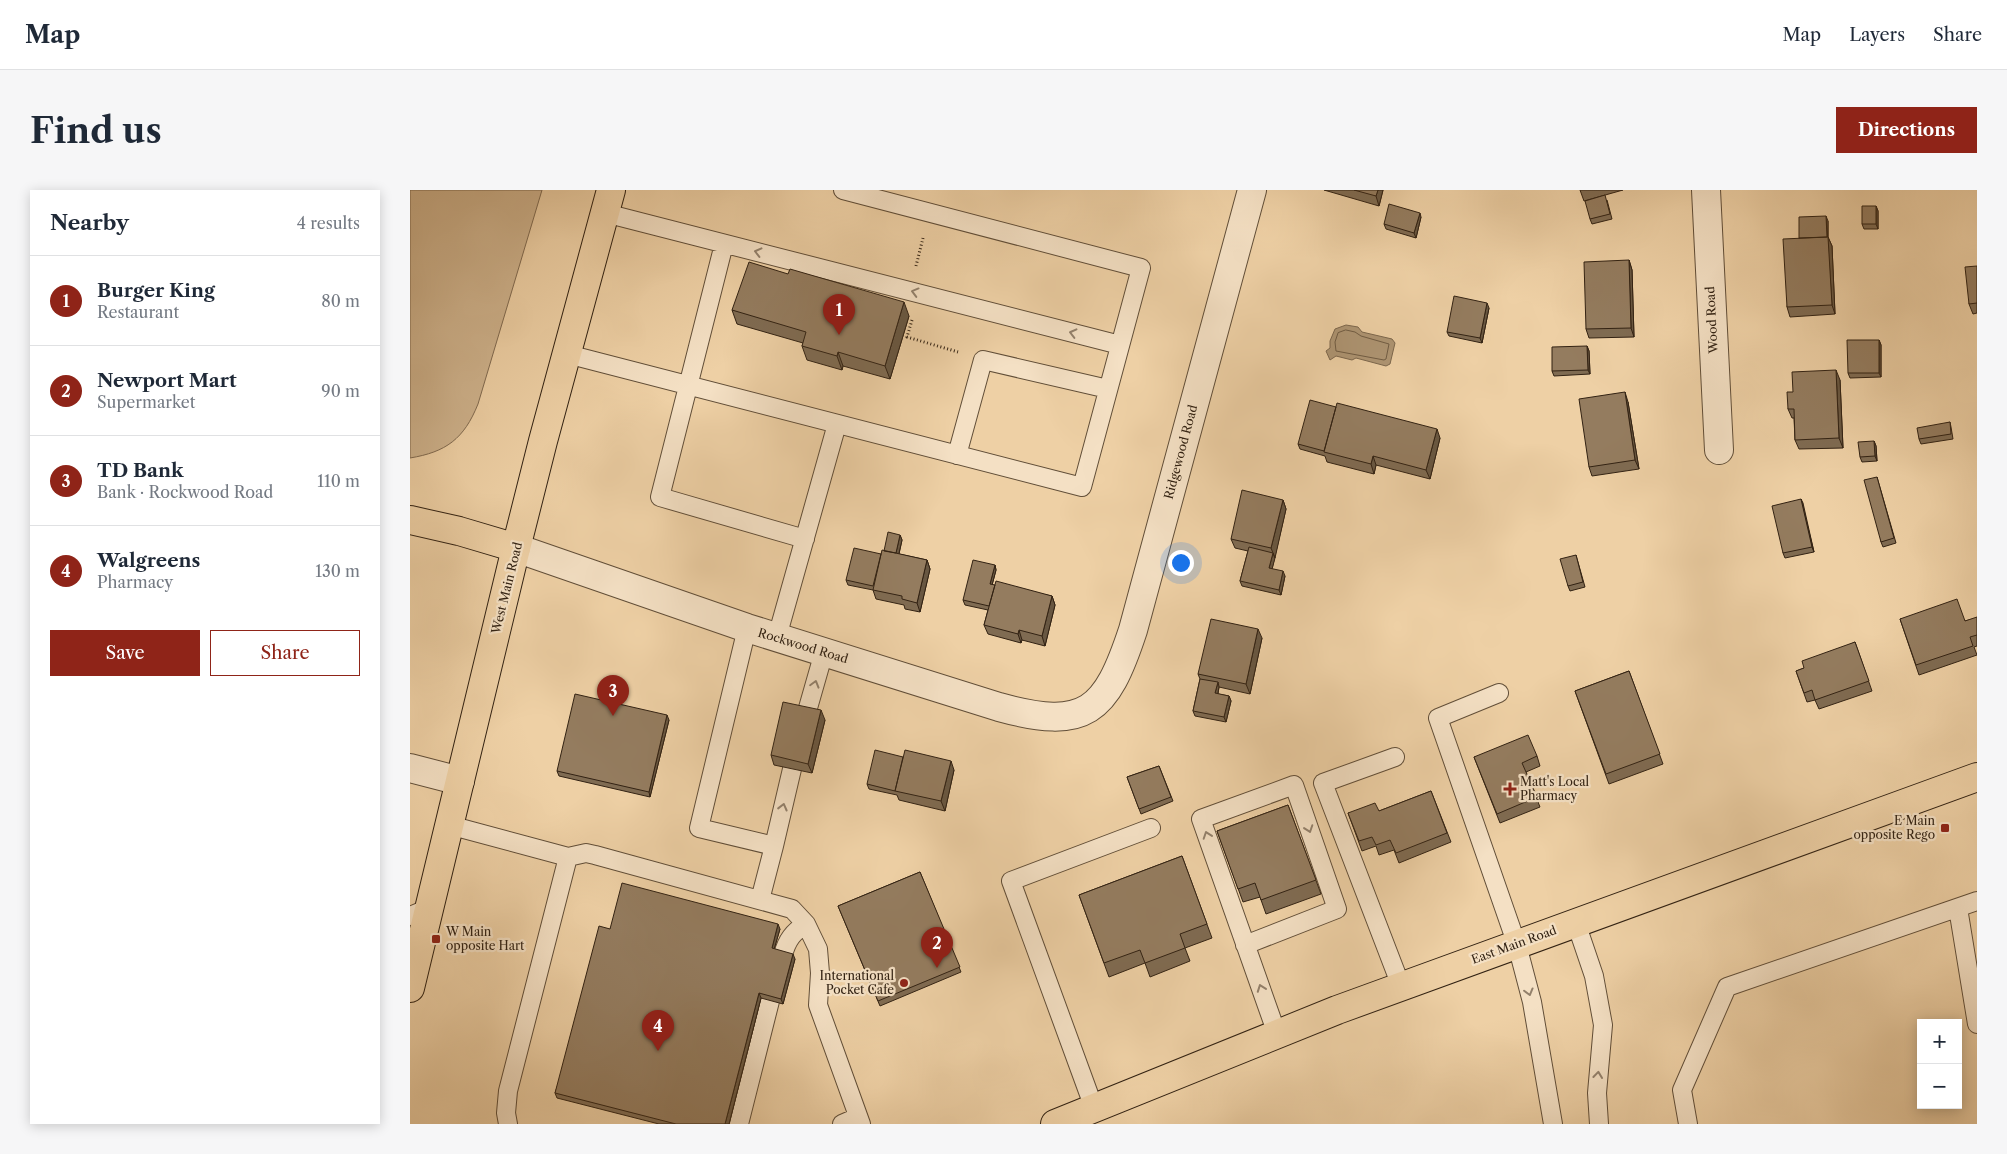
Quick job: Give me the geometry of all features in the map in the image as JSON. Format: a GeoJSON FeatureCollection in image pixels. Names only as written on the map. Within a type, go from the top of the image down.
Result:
{"type":"FeatureCollection","features":[{"type":"Feature","properties":{"kind":"main road","name":"West Main Road"},"geometry":{"type":"LineString","coordinates":[[410,988],[420,912],[449,825],[516,548],[608,201]]}},
{"type":"Feature","properties":{"kind":"main road"},"geometry":{"type":"LineString","coordinates":[[410,520],[459,531],[516,548]]}},
{"type":"Feature","properties":{"kind":"main road","name":"East Main Road"},"geometry":{"type":"LineString","coordinates":[[1055,1124],[1401,986],[1977,777]]}},
{"type":"Feature","properties":{"kind":"street","name":"Ridgewood Road"},"geometry":{"type":"LineString","coordinates":[[1094,705],[1115,679],[1133,630],[1252,190]]}},
{"type":"Feature","properties":{"kind":"street","name":"Wood Road"},"geometry":{"type":"LineString","coordinates":[[1706,190],[1718,450]]}},
{"type":"Feature","properties":{"kind":"street","name":"Rockwood Road"},"geometry":{"type":"LineString","coordinates":[[516,548],[747,628],[1019,712],[1064,717],[1085,711],[1094,705]]}},
{"type":"Feature","properties":{"kind":"street"},"geometry":{"type":"LineString","coordinates":[[410,768],[460,781]]}},
{"type":"Feature","properties":{"kind":"lane"},"geometry":{"type":"LineString","coordinates":[[567,354],[1082,487],[1141,268],[843,190]]}},
{"type":"Feature","properties":{"kind":"lane"},"geometry":{"type":"LineString","coordinates":[[608,201],[724,244],[1120,345]]}},
{"type":"Feature","properties":{"kind":"lane"},"geometry":{"type":"LineString","coordinates":[[724,244],[660,497],[805,538]]}},
{"type":"Feature","properties":{"kind":"lane"},"geometry":{"type":"LineString","coordinates":[[956,455],[983,360],[1108,389]]}},
{"type":"Feature","properties":{"kind":"lane"},"geometry":{"type":"LineString","coordinates":[[777,637],[837,424]]}},
{"type":"Feature","properties":{"kind":"lane"},"geometry":{"type":"LineString","coordinates":[[747,628],[699,828],[774,846]]}},
{"type":"Feature","properties":{"kind":"lane"},"geometry":{"type":"LineString","coordinates":[[806,715],[824,652]]}},
{"type":"Feature","properties":{"kind":"lane"},"geometry":{"type":"LineString","coordinates":[[1499,693],[1438,718],[1516,945],[1532,1002],[1553,1124]]}},
{"type":"Feature","properties":{"kind":"lane"},"geometry":{"type":"LineString","coordinates":[[1394,757],[1323,783],[1401,986]]}},
{"type":"Feature","properties":{"kind":"lane"},"geometry":{"type":"LineString","coordinates":[[760,900],[792,769]]}},
{"type":"Feature","properties":{"kind":"lane"},"geometry":{"type":"LineString","coordinates":[[1245,945],[1337,909],[1294,785],[1201,819],[1245,945],[1277,1034]]}},
{"type":"Feature","properties":{"kind":"lane"},"geometry":{"type":"LineString","coordinates":[[449,825],[568,857],[586,853],[595,855],[792,909],[806,924],[818,949],[820,1014],[853,1122]]}},
{"type":"Feature","properties":{"kind":"lane"},"geometry":{"type":"LineString","coordinates":[[1094,1108],[1012,881],[1151,828]]}},
{"type":"Feature","properties":{"kind":"lane"},"geometry":{"type":"LineString","coordinates":[[508,1124],[506,1113],[508,1091],[568,857]]}},
{"type":"Feature","properties":{"kind":"lane"},"geometry":{"type":"LineString","coordinates":[[1688,1124],[1682,1090],[1727,987],[1977,902]]}},
{"type":"Feature","properties":{"kind":"lane"},"geometry":{"type":"LineString","coordinates":[[1958,908],[1977,1024]]}},
{"type":"Feature","properties":{"kind":"lane"},"geometry":{"type":"LineString","coordinates":[[1576,923],[1594,976],[1603,1025],[1596,1093],[1599,1124]]}},
{"type":"Feature","properties":{"kind":"lane"},"geometry":{"type":"LineString","coordinates":[[783,955],[785,945],[792,935],[806,924]]}},
{"type":"Feature","properties":{"kind":"lane"},"geometry":{"type":"LineString","coordinates":[[739,1124],[770,1001]]}},
{"type":"Feature","properties":{"kind":"path"},"geometry":{"type":"LineString","coordinates":[[930,213],[907,337],[983,360]]}},
{"type":"Feature","properties":{"kind":"shaded area"},"geometry":{"type":"Polygon","coordinates":[[[410,190],[542,190],[473,416],[460,435],[444,448],[410,458],[410,190]]]}},
{"type":"Feature","properties":{"kind":"water"},"geometry":{"type":"Polygon","coordinates":[[[1346,325],[1358,327],[1362,332],[1392,339],[1395,343],[1390,364],[1386,366],[1356,358],[1352,360],[1336,356],[1330,360],[1326,351],[1330,348],[1330,341],[1335,329],[1346,325]]]}},
{"type":"Feature","properties":{"kind":"building"},"geometry":{"type":"Polygon","coordinates":[[[1354,190],[1378,190],[1376,196],[1354,190]]]}},
{"type":"Feature","properties":{"kind":"building"},"geometry":{"type":"Polygon","coordinates":[[[1605,195],[1610,214],[1590,219],[1585,201],[1605,195]]]}},
{"type":"Feature","properties":{"kind":"building"},"geometry":{"type":"Polygon","coordinates":[[[1389,204],[1420,213],[1414,233],[1384,224],[1389,204]]]}},
{"type":"Feature","properties":{"kind":"building"},"geometry":{"type":"Polygon","coordinates":[[[1862,206],[1876,206],[1876,224],[1862,224],[1862,206]]]}},
{"type":"Feature","properties":{"kind":"building"},"geometry":{"type":"Polygon","coordinates":[[[1826,216],[1827,237],[1799,238],[1799,217],[1826,216]]]}},
{"type":"Feature","properties":{"kind":"building"},"geometry":{"type":"Polygon","coordinates":[[[1828,237],[1832,305],[1787,307],[1783,239],[1828,237]]]}},
{"type":"Feature","properties":{"kind":"building"},"geometry":{"type":"Polygon","coordinates":[[[1629,260],[1631,328],[1586,329],[1584,262],[1629,260]]]}},
{"type":"Feature","properties":{"kind":"building"},"geometry":{"type":"Polygon","coordinates":[[[749,262],[788,274],[790,269],[904,302],[885,366],[838,352],[837,356],[802,346],[806,332],[732,310],[749,262]]]}},
{"type":"Feature","properties":{"kind":"building"},"geometry":{"type":"Polygon","coordinates":[[[1977,266],[1977,303],[1969,304],[1965,267],[1977,266]]]}},
{"type":"Feature","properties":{"kind":"building"},"geometry":{"type":"Polygon","coordinates":[[[1454,296],[1487,303],[1480,338],[1447,332],[1454,296]]]}},
{"type":"Feature","properties":{"kind":"building"},"geometry":{"type":"Polygon","coordinates":[[[1847,340],[1879,340],[1879,373],[1848,373],[1847,340]]]}},
{"type":"Feature","properties":{"kind":"building"},"geometry":{"type":"Polygon","coordinates":[[[1587,346],[1588,370],[1552,371],[1552,347],[1587,346]]]}},
{"type":"Feature","properties":{"kind":"building"},"geometry":{"type":"Polygon","coordinates":[[[1836,370],[1839,438],[1795,440],[1794,409],[1788,409],[1787,392],[1793,392],[1792,372],[1836,370]]]}},
{"type":"Feature","properties":{"kind":"building"},"geometry":{"type":"Polygon","coordinates":[[[1625,392],[1635,460],[1589,467],[1579,399],[1625,392]]]}},
{"type":"Feature","properties":{"kind":"building"},"geometry":{"type":"Polygon","coordinates":[[[1310,400],[1336,407],[1324,451],[1298,444],[1310,400]]]}},
{"type":"Feature","properties":{"kind":"building"},"geometry":{"type":"Polygon","coordinates":[[[1337,403],[1437,429],[1426,470],[1373,456],[1371,464],[1324,452],[1337,403]]]}},
{"type":"Feature","properties":{"kind":"building"},"geometry":{"type":"Polygon","coordinates":[[[1950,422],[1951,434],[1919,439],[1917,428],[1950,422]]]}},
{"type":"Feature","properties":{"kind":"building"},"geometry":{"type":"Polygon","coordinates":[[[1874,441],[1875,456],[1860,457],[1858,442],[1874,441]]]}},
{"type":"Feature","properties":{"kind":"building"},"geometry":{"type":"Polygon","coordinates":[[[1877,477],[1894,538],[1881,542],[1864,480],[1877,477]]]}},
{"type":"Feature","properties":{"kind":"building"},"geometry":{"type":"Polygon","coordinates":[[[1242,490],[1283,500],[1271,548],[1231,539],[1242,490]]]}},
{"type":"Feature","properties":{"kind":"building"},"geometry":{"type":"Polygon","coordinates":[[[1801,499],[1812,547],[1783,553],[1772,506],[1801,499]]]}},
{"type":"Feature","properties":{"kind":"building"},"geometry":{"type":"Polygon","coordinates":[[[888,532],[900,535],[896,553],[884,551],[888,532]]]}},
{"type":"Feature","properties":{"kind":"building"},"geometry":{"type":"Polygon","coordinates":[[[1249,547],[1273,553],[1269,568],[1283,571],[1279,590],[1240,581],[1249,547]]]}},
{"type":"Feature","properties":{"kind":"building"},"geometry":{"type":"Polygon","coordinates":[[[854,548],[881,554],[873,586],[846,580],[854,548]]]}},
{"type":"Feature","properties":{"kind":"building"},"geometry":{"type":"Polygon","coordinates":[[[882,550],[927,560],[917,603],[902,599],[902,596],[873,590],[882,550]]]}},
{"type":"Feature","properties":{"kind":"building"},"geometry":{"type":"Polygon","coordinates":[[[1576,555],[1583,582],[1568,586],[1560,559],[1576,555]]]}},
{"type":"Feature","properties":{"kind":"building"},"geometry":{"type":"Polygon","coordinates":[[[973,560],[995,565],[990,584],[995,585],[989,606],[963,600],[973,560]]]}},
{"type":"Feature","properties":{"kind":"building"},"geometry":{"type":"Polygon","coordinates":[[[996,581],[1052,596],[1042,636],[1019,630],[1018,634],[984,625],[996,581]]]}},
{"type":"Feature","properties":{"kind":"building"},"geometry":{"type":"Polygon","coordinates":[[[1957,599],[1965,621],[1977,617],[1977,635],[1970,637],[1973,646],[1916,665],[1900,619],[1957,599]]]}},
{"type":"Feature","properties":{"kind":"building"},"geometry":{"type":"Polygon","coordinates":[[[1211,619],[1258,629],[1246,684],[1198,674],[1211,619]]]}},
{"type":"Feature","properties":{"kind":"building"},"geometry":{"type":"Polygon","coordinates":[[[1855,642],[1869,681],[1815,700],[1812,690],[1804,693],[1796,671],[1804,668],[1802,661],[1855,642]]]}},
{"type":"Feature","properties":{"kind":"building"},"geometry":{"type":"Polygon","coordinates":[[[1629,671],[1660,754],[1606,774],[1575,691],[1629,671]]]}},
{"type":"Feature","properties":{"kind":"building"},"geometry":{"type":"Polygon","coordinates":[[[1200,679],[1218,682],[1215,693],[1229,696],[1224,717],[1193,711],[1200,679]]]}},
{"type":"Feature","properties":{"kind":"building"},"geometry":{"type":"Polygon","coordinates":[[[575,694],[667,715],[649,792],[557,771],[575,694]]]}},
{"type":"Feature","properties":{"kind":"building"},"geometry":{"type":"Polygon","coordinates":[[[783,702],[821,710],[808,764],[771,755],[783,702]]]}},
{"type":"Feature","properties":{"kind":"building","name":"Matt's Local Pharmacy"},"geometry":{"type":"Polygon","coordinates":[[[1528,735],[1537,756],[1522,763],[1537,797],[1497,814],[1474,757],[1528,735]]]}},
{"type":"Feature","properties":{"kind":"building"},"geometry":{"type":"Polygon","coordinates":[[[875,750],[903,757],[895,791],[867,784],[875,750]]]}},
{"type":"Feature","properties":{"kind":"building"},"geometry":{"type":"Polygon","coordinates":[[[905,750],[951,761],[941,801],[895,791],[905,750]]]}},
{"type":"Feature","properties":{"kind":"building"},"geometry":{"type":"Polygon","coordinates":[[[1159,766],[1171,797],[1139,809],[1127,777],[1159,766]]]}},
{"type":"Feature","properties":{"kind":"building"},"geometry":{"type":"Polygon","coordinates":[[[1431,791],[1447,833],[1396,853],[1390,840],[1376,845],[1372,837],[1359,841],[1348,813],[1375,803],[1379,811],[1431,791]]]}},
{"type":"Feature","properties":{"kind":"building"},"geometry":{"type":"Polygon","coordinates":[[[1288,805],[1316,880],[1261,900],[1255,883],[1238,889],[1217,831],[1288,805]]]}},
{"type":"Feature","properties":{"kind":"building"},"geometry":{"type":"Polygon","coordinates":[[[1182,856],[1207,924],[1180,934],[1185,948],[1145,963],[1140,950],[1104,963],[1079,895],[1182,856]]]}},
{"type":"Feature","properties":{"kind":"building"},"geometry":{"type":"Polygon","coordinates":[[[920,872],[960,967],[878,1001],[838,906],[920,872]]]}},
{"type":"Feature","properties":{"kind":"building"},"geometry":{"type":"Polygon","coordinates":[[[622,883],[778,924],[772,948],[793,954],[781,999],[759,993],[725,1124],[676,1124],[555,1093],[599,926],[610,929],[622,883]]]}},
{"type":"Feature","properties":{"kind":"place","name":"Burger King"},"geometry":{"type":"Point","coordinates":[839,335]}},
{"type":"Feature","properties":{"kind":"place","name":"TD Bank"},"geometry":{"type":"Point","coordinates":[613,716]}},
{"type":"Feature","properties":{"kind":"place","name":"Matt's Local Pharmacy"},"geometry":{"type":"Point","coordinates":[1510,789]}},
{"type":"Feature","properties":{"kind":"place","name":"E Main opposite Rego"},"geometry":{"type":"Point","coordinates":[1945,828]}},
{"type":"Feature","properties":{"kind":"place","name":"W Main opposite Hart"},"geometry":{"type":"Point","coordinates":[436,939]}},
{"type":"Feature","properties":{"kind":"place","name":"Newport Mart"},"geometry":{"type":"Point","coordinates":[937,968]}},
{"type":"Feature","properties":{"kind":"place","name":"International Pocket Cafe"},"geometry":{"type":"Point","coordinates":[904,983]}},
{"type":"Feature","properties":{"kind":"place","name":"Walgreens"},"geometry":{"type":"Point","coordinates":[658,1051]}}]}
